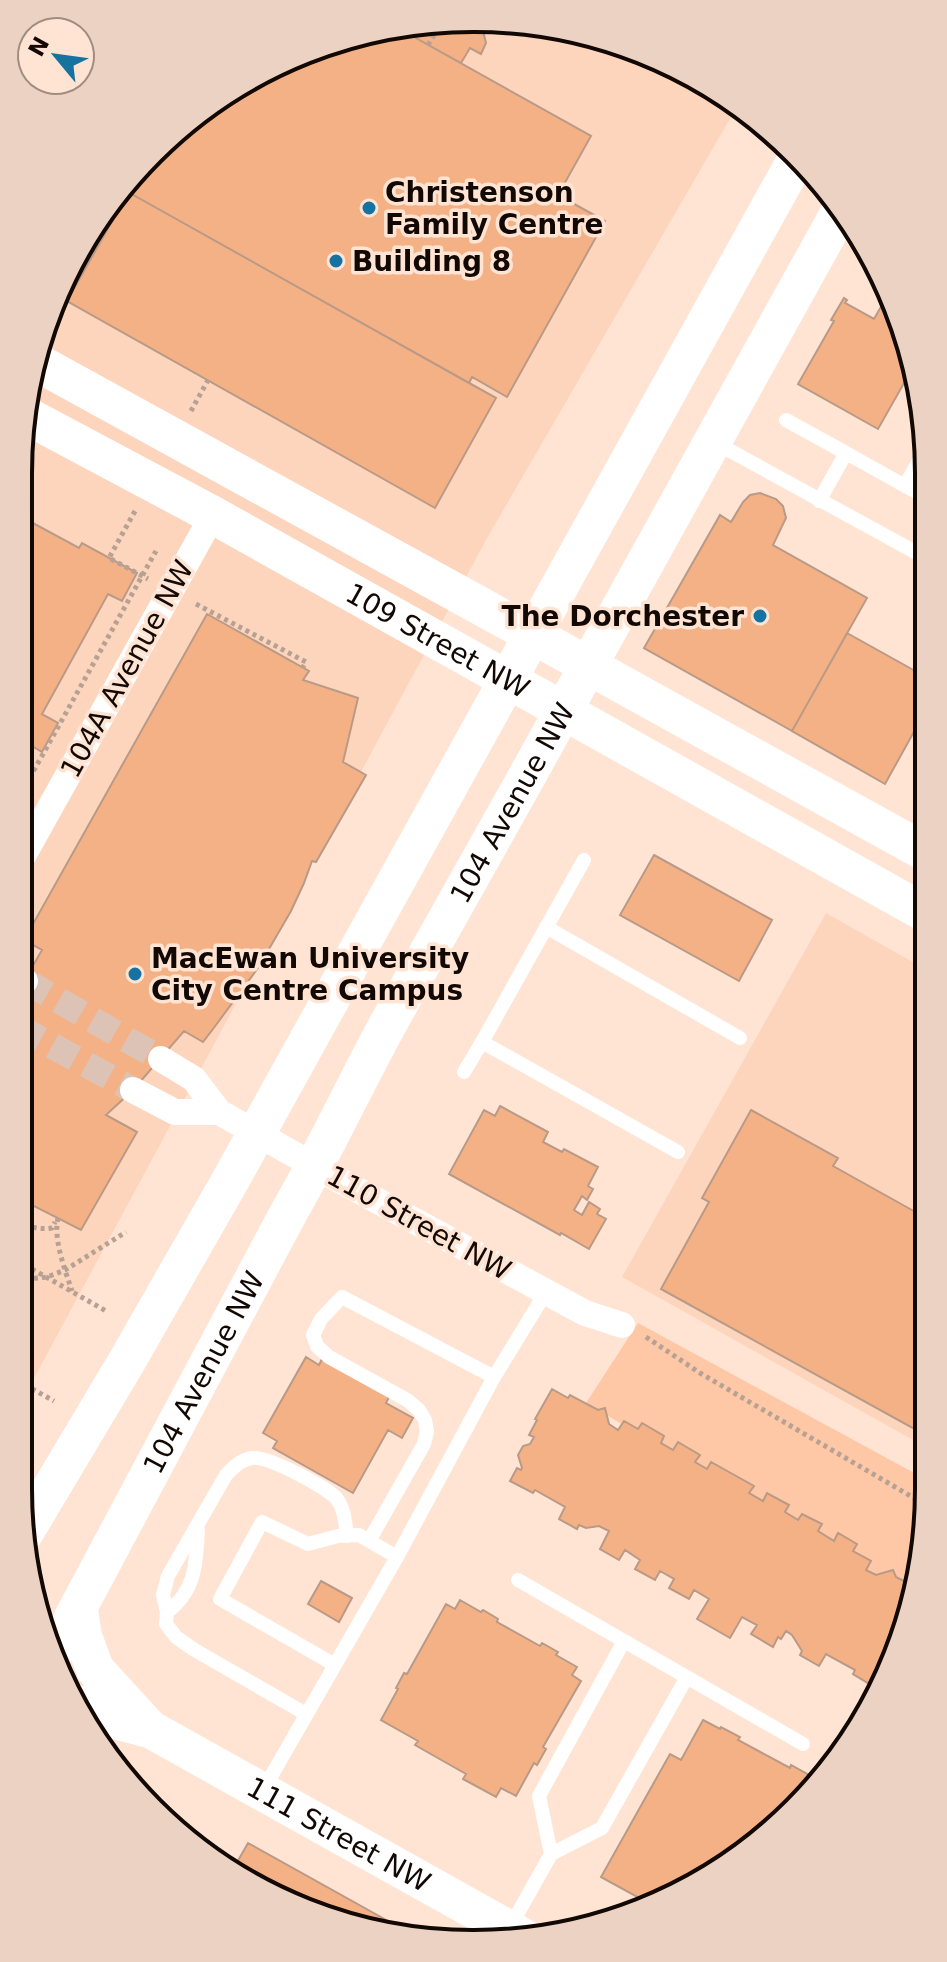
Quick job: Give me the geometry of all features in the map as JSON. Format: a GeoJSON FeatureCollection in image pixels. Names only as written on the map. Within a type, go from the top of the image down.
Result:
{"type":"FeatureCollection","features":[{"type":"Feature","properties":{"kind":"main road"},"geometry":{"type":"LineString","coordinates":[[33,1518],[127,1361],[256,1133],[792,167]]}},
{"type":"Feature","properties":{"kind":"main road","name":"104 Avenue NW"},"geometry":{"type":"LineString","coordinates":[[60,1643],[377,1045],[835,220]]}},
{"type":"Feature","properties":{"kind":"main road","name":"109 Street NW"},"geometry":{"type":"LineString","coordinates":[[45,367],[915,846]]}},
{"type":"Feature","properties":{"kind":"main road","name":"109 Street NW"},"geometry":{"type":"LineString","coordinates":[[36,420],[213,515],[915,907]]}},
{"type":"Feature","properties":{"kind":"main road"},"geometry":{"type":"LineString","coordinates":[[79,1610],[83,1636],[95,1669],[150,1729]]}},
{"type":"Feature","properties":{"kind":"main road"},"geometry":{"type":"LineString","coordinates":[[92,1711],[150,1729]]}},
{"type":"Feature","properties":{"kind":"main road","name":"111 Street NW"},"geometry":{"type":"LineString","coordinates":[[150,1729],[506,1929]]}},
{"type":"Feature","properties":{"kind":"street","name":"104A Avenue NW"},"geometry":{"type":"LineString","coordinates":[[32,840],[213,515]]}},
{"type":"Feature","properties":{"kind":"street","name":"110 Street NW"},"geometry":{"type":"LineString","coordinates":[[161,1059],[194,1079],[219,1112],[585,1313],[622,1325]]}},
{"type":"Feature","properties":{"kind":"street","name":"110 Street NW"},"geometry":{"type":"LineString","coordinates":[[133,1090],[175,1112],[219,1112]]}},
{"type":"Feature","properties":{"kind":"lane"},"geometry":{"type":"LineString","coordinates":[[786,420],[915,492]]}},
{"type":"Feature","properties":{"kind":"lane"},"geometry":{"type":"LineString","coordinates":[[713,442],[915,552]]}},
{"type":"Feature","properties":{"kind":"lane"},"geometry":{"type":"LineString","coordinates":[[819,501],[846,453]]}},
{"type":"Feature","properties":{"kind":"lane"},"geometry":{"type":"LineString","coordinates":[[905,486],[915,468]]}},
{"type":"Feature","properties":{"kind":"lane"},"geometry":{"type":"LineString","coordinates":[[464,1072],[584,860]]}},
{"type":"Feature","properties":{"kind":"lane"},"geometry":{"type":"LineString","coordinates":[[546,927],[740,1038]]}},
{"type":"Feature","properties":{"kind":"lane"},"geometry":{"type":"LineString","coordinates":[[482,1042],[678,1152]]}},
{"type":"Feature","properties":{"kind":"lane"},"geometry":{"type":"LineString","coordinates":[[262,1792],[397,1557],[494,1377],[546,1292]]}},
{"type":"Feature","properties":{"kind":"lane"},"geometry":{"type":"LineString","coordinates":[[369,1541],[424,1444],[427,1432],[425,1420],[407,1400],[329,1357],[317,1346],[313,1335],[321,1319],[342,1297],[494,1377]]}},
{"type":"Feature","properties":{"kind":"lane"},"geometry":{"type":"LineString","coordinates":[[306,1714],[176,1637],[166,1624],[163,1595],[168,1576],[226,1475],[240,1462],[253,1458],[276,1463],[335,1497],[343,1510],[347,1536]]}},
{"type":"Feature","properties":{"kind":"lane"},"geometry":{"type":"LineString","coordinates":[[335,1665],[220,1599],[262,1522],[308,1544],[338,1536],[359,1535],[397,1557]]}},
{"type":"Feature","properties":{"kind":"lane"},"geometry":{"type":"LineString","coordinates":[[167,1612],[180,1602],[193,1580],[198,1527]]}},
{"type":"Feature","properties":{"kind":"lane"},"geometry":{"type":"LineString","coordinates":[[518,1580],[803,1744]]}},
{"type":"Feature","properties":{"kind":"lane"},"geometry":{"type":"LineString","coordinates":[[521,1927],[551,1854],[539,1796],[624,1641]]}},
{"type":"Feature","properties":{"kind":"lane"},"geometry":{"type":"LineString","coordinates":[[551,1854],[602,1828],[687,1677]]}},
{"type":"Feature","properties":{"kind":"path"},"geometry":{"type":"LineString","coordinates":[[428,45],[435,34]]}},
{"type":"Feature","properties":{"kind":"path"},"geometry":{"type":"LineString","coordinates":[[32,774],[156,551]]}},
{"type":"Feature","properties":{"kind":"path"},"geometry":{"type":"LineString","coordinates":[[32,1227],[52,1228],[58,1218],[56,1228],[72,1292]]}},
{"type":"Feature","properties":{"kind":"path"},"geometry":{"type":"LineString","coordinates":[[32,1279],[65,1270],[126,1232]]}},
{"type":"Feature","properties":{"kind":"path"},"geometry":{"type":"LineString","coordinates":[[32,1269],[106,1311]]}},
{"type":"Feature","properties":{"kind":"path"},"geometry":{"type":"LineString","coordinates":[[622,1325],[915,1499]]}},
{"type":"Feature","properties":{"kind":"path"},"geometry":{"type":"LineString","coordinates":[[32,1389],[54,1401]]}},
{"type":"Feature","properties":{"kind":"shaded area","name":"MacEwan University City Centre Campus"},"geometry":{"type":"Polygon","coordinates":[[[474,32],[560,40],[642,66],[694,91],[732,116],[486,540],[32,1382],[32,474],[36,416],[47,359],[66,305],[91,253],[123,205],[161,161],[205,123],[253,91],[332,55],[387,40],[474,32]]]}},
{"type":"Feature","properties":{"kind":"shaded area"},"geometry":{"type":"Polygon","coordinates":[[[826,913],[915,963],[915,1441],[622,1277],[826,913]]]}},
{"type":"Feature","properties":{"kind":"shaded area"},"geometry":{"type":"Polygon","coordinates":[[[638,1323],[915,1473],[914,1517],[903,1592],[855,1561],[586,1403],[638,1323]]]}},
{"type":"Feature","properties":{"kind":"building"},"geometry":{"type":"Polygon","coordinates":[[[483,32],[486,43],[481,54],[470,48],[461,63],[413,36],[483,32]]]}},
{"type":"Feature","properties":{"kind":"building","name":"Christenson Family Centre"},"geometry":{"type":"Polygon","coordinates":[[[413,36],[591,136],[558,195],[605,221],[507,397],[472,377],[469,383],[132,194],[182,142],[228,106],[253,91],[332,55],[413,36]]]}},
{"type":"Feature","properties":{"kind":"building","name":"Christenson Family Centre"},"geometry":{"type":"Polygon","coordinates":[[[413,36],[591,136],[558,195],[605,221],[507,397],[472,377],[469,383],[496,398],[435,508],[68,301],[116,215],[161,161],[228,106],[278,78],[332,55],[413,36]]]}},
{"type":"Feature","properties":{"kind":"building"},"geometry":{"type":"Polygon","coordinates":[[[132,194],[496,398],[435,508],[68,301],[114,218],[132,194]]]}},
{"type":"Feature","properties":{"kind":"building"},"geometry":{"type":"Polygon","coordinates":[[[844,298],[847,300],[845,303],[874,319],[881,306],[906,384],[904,383],[878,429],[798,384],[844,298]]]}},
{"type":"Feature","properties":{"kind":"building","name":"The Dorchester"},"geometry":{"type":"Polygon","coordinates":[[[760,493],[776,499],[783,506],[786,518],[773,545],[867,598],[792,731],[644,648],[720,515],[731,522],[750,495],[760,493]]]}},
{"type":"Feature","properties":{"kind":"building"},"geometry":{"type":"Polygon","coordinates":[[[32,523],[79,548],[82,543],[137,573],[122,601],[108,594],[42,714],[58,723],[42,752],[32,746],[32,523]]]}},
{"type":"Feature","properties":{"kind":"building"},"geometry":{"type":"Polygon","coordinates":[[[207,614],[309,671],[303,680],[358,698],[343,762],[366,775],[316,862],[312,861],[291,911],[258,968],[213,1029],[203,1042],[184,1031],[133,1090],[106,1115],[137,1132],[81,1230],[32,1205],[32,968],[42,950],[32,944],[32,926],[207,614]]]}},
{"type":"Feature","properties":{"kind":"building"},"geometry":{"type":"Polygon","coordinates":[[[847,633],[915,671],[915,730],[885,784],[792,731],[847,633]]]}},
{"type":"Feature","properties":{"kind":"building"},"geometry":{"type":"Polygon","coordinates":[[[654,855],[772,920],[739,981],[620,915],[654,855]]]}},
{"type":"Feature","properties":{"kind":"building"},"geometry":{"type":"Polygon","coordinates":[[[500,1106],[548,1132],[543,1142],[598,1167],[588,1186],[593,1189],[587,1200],[582,1196],[574,1210],[582,1215],[589,1202],[600,1209],[597,1214],[606,1219],[589,1249],[449,1174],[484,1110],[495,1116],[500,1106]]]}},
{"type":"Feature","properties":{"kind":"building"},"geometry":{"type":"Polygon","coordinates":[[[751,1110],[838,1158],[833,1166],[915,1212],[915,1429],[661,1289],[709,1202],[702,1198],[751,1110]]]}},
{"type":"Feature","properties":{"kind":"building"},"geometry":{"type":"Polygon","coordinates":[[[306,1357],[319,1365],[322,1359],[389,1397],[386,1403],[413,1418],[402,1438],[388,1430],[353,1493],[273,1448],[277,1441],[263,1433],[306,1357]]]}},
{"type":"Feature","properties":{"kind":"building"},"geometry":{"type":"Polygon","coordinates":[[[552,1389],[598,1410],[605,1408],[609,1424],[618,1430],[624,1421],[638,1429],[642,1423],[664,1436],[661,1443],[673,1450],[678,1442],[700,1455],[695,1462],[707,1469],[711,1462],[754,1486],[749,1493],[763,1501],[767,1493],[789,1505],[785,1512],[798,1520],[802,1514],[822,1524],[818,1531],[834,1541],[838,1533],[857,1544],[853,1551],[871,1561],[866,1570],[876,1575],[893,1570],[896,1577],[905,1582],[892,1630],[869,1684],[853,1674],[855,1670],[826,1654],[819,1666],[800,1655],[802,1651],[786,1631],[781,1639],[778,1637],[773,1647],[751,1634],[757,1625],[742,1617],[730,1638],[697,1619],[709,1599],[694,1590],[689,1599],[669,1588],[674,1579],[660,1571],[655,1580],[635,1569],[640,1560],[625,1550],[619,1560],[600,1549],[609,1531],[599,1526],[586,1528],[579,1525],[577,1529],[559,1519],[565,1507],[535,1490],[533,1493],[510,1481],[517,1468],[522,1468],[518,1455],[534,1437],[529,1435],[552,1389]]]}},
{"type":"Feature","properties":{"kind":"building"},"geometry":{"type":"Polygon","coordinates":[[[321,1581],[352,1598],[339,1622],[308,1604],[321,1581]]]}},
{"type":"Feature","properties":{"kind":"building"},"geometry":{"type":"Polygon","coordinates":[[[460,1600],[481,1612],[483,1610],[498,1619],[497,1622],[540,1646],[542,1643],[558,1652],[556,1655],[577,1667],[572,1675],[581,1681],[543,1747],[546,1749],[537,1765],[534,1763],[516,1796],[501,1788],[496,1797],[463,1779],[466,1774],[415,1745],[418,1741],[381,1720],[404,1673],[407,1674],[446,1604],[455,1609],[460,1600]]]}},
{"type":"Feature","properties":{"kind":"building"},"geometry":{"type":"Polygon","coordinates":[[[703,1720],[740,1737],[738,1740],[790,1768],[791,1765],[809,1775],[765,1820],[719,1856],[638,1898],[601,1877],[670,1754],[681,1760],[703,1720]]]}},
{"type":"Feature","properties":{"kind":"building"},"geometry":{"type":"Polygon","coordinates":[[[248,1843],[391,1923],[332,1907],[278,1884],[237,1862],[248,1843]]]}},
{"type":"Feature","properties":{"kind":"tunnel"},"geometry":{"type":"LineString","coordinates":[[32,985],[161,1059]]}},
{"type":"Feature","properties":{"kind":"tunnel"},"geometry":{"type":"LineString","coordinates":[[32,1035],[133,1090]]}},
{"type":"Feature","properties":{"kind":"place","name":"Christenson Family Centre"},"geometry":{"type":"Point","coordinates":[369,208]}},
{"type":"Feature","properties":{"kind":"place","name":"Building 8"},"geometry":{"type":"Point","coordinates":[336,261]}},
{"type":"Feature","properties":{"kind":"place","name":"The Dorchester"},"geometry":{"type":"Point","coordinates":[760,616]}},
{"type":"Feature","properties":{"kind":"place","name":"MacEwan University City Centre Campus"},"geometry":{"type":"Point","coordinates":[135,974]}}]}
